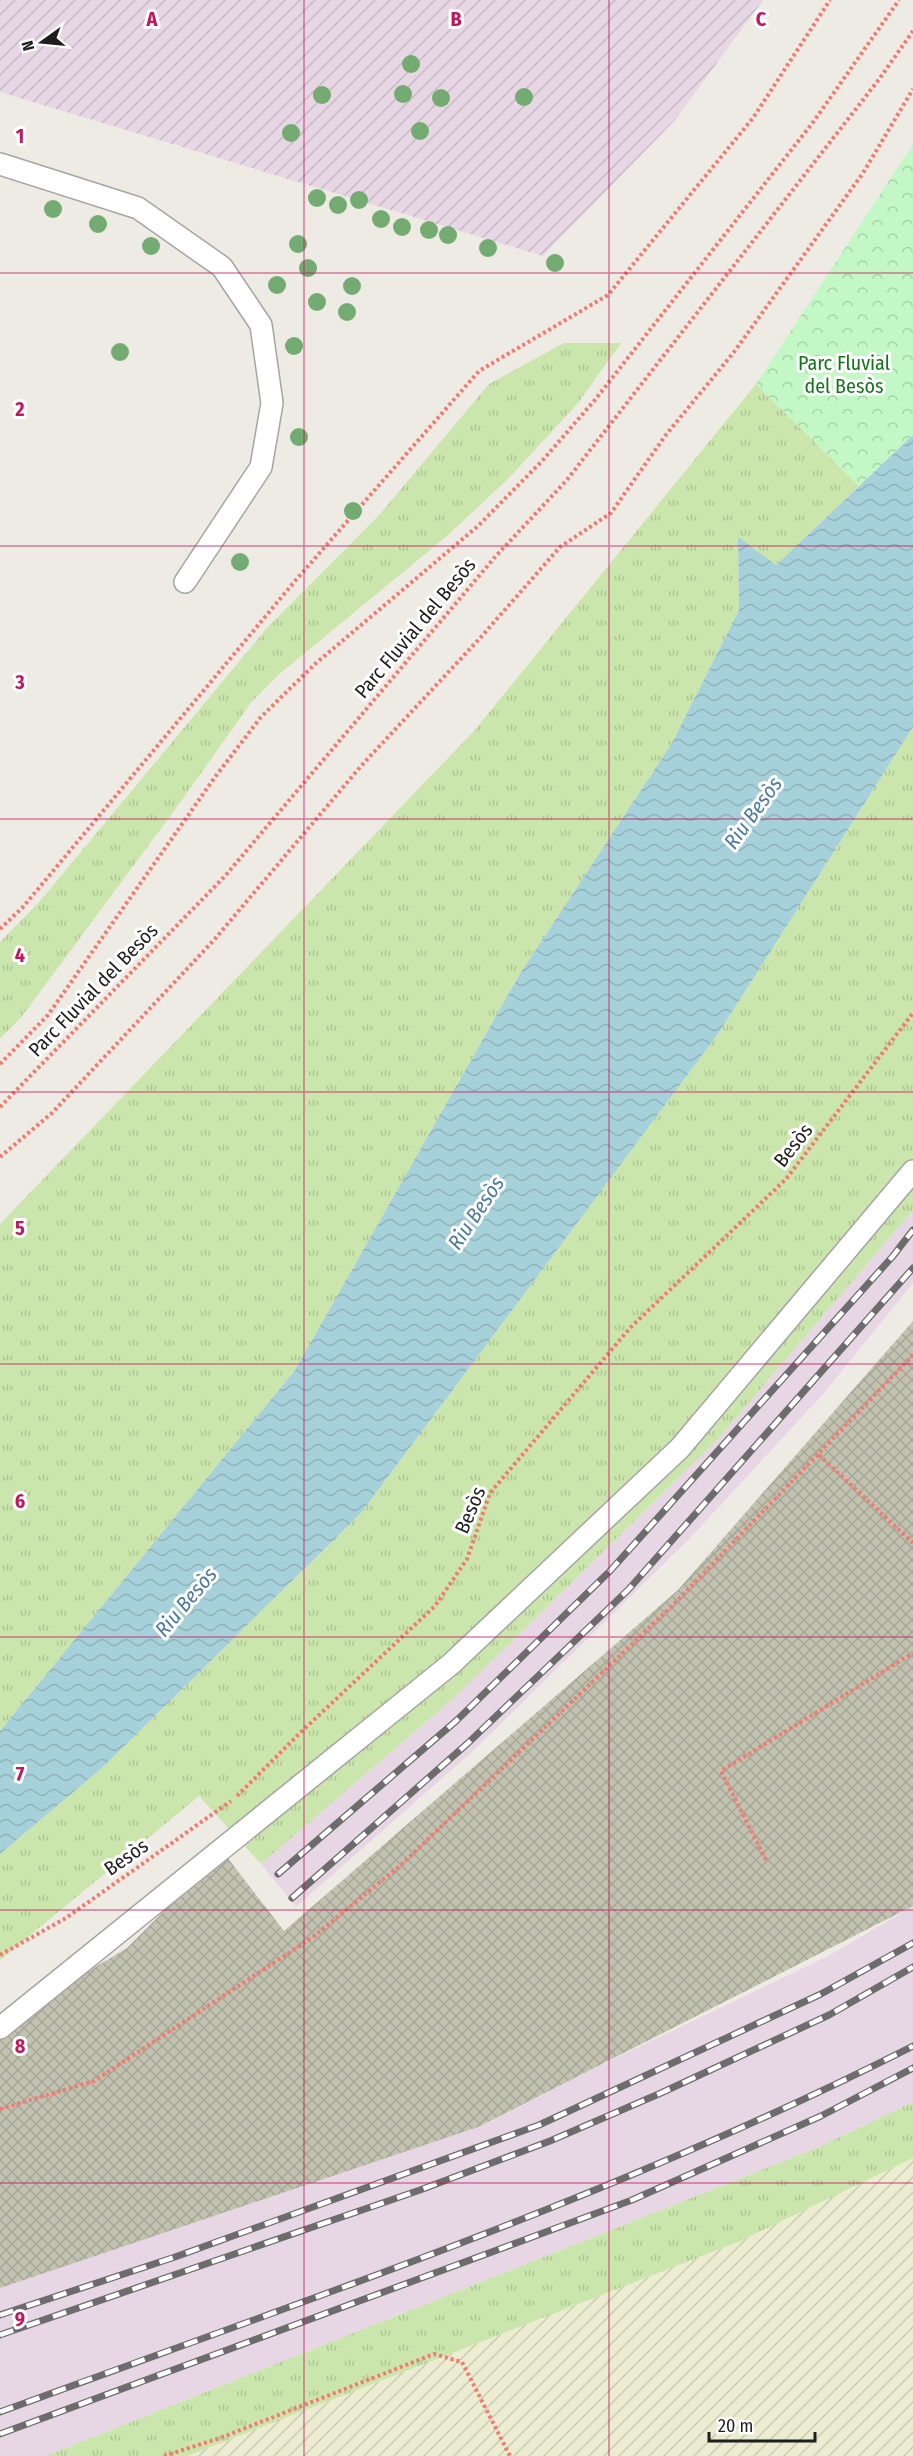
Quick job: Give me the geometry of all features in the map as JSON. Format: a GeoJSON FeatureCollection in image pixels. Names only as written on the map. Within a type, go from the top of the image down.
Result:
{"type":"FeatureCollection","features":[{"type":"Feature","properties":{"kind":"lane"},"geometry":{"type":"LineString","coordinates":[[0,164],[138,208],[222,267],[261,325],[272,403],[261,467],[185,582]]}},
{"type":"Feature","properties":{"kind":"lane"},"geometry":{"type":"LineString","coordinates":[[0,2028],[468,1648],[680,1448],[913,1171]]}},
{"type":"Feature","properties":{"kind":"path"},"geometry":{"type":"LineString","coordinates":[[0,929],[23,907],[295,581],[479,371],[608,295],[753,118],[830,0]]}},
{"type":"Feature","properties":{"kind":"path","name":"Parc Fluvial del Besòs"},"geometry":{"type":"LineString","coordinates":[[0,1064],[48,1015],[215,777],[261,717],[315,664],[478,526],[542,461],[594,401],[814,121],[899,0]]}},
{"type":"Feature","properties":{"kind":"path","name":"Parc Fluvial del Besòs"},"geometry":{"type":"LineString","coordinates":[[0,1107],[225,876],[495,556],[566,481],[873,87],[913,31]]}},
{"type":"Feature","properties":{"kind":"path"},"geometry":{"type":"LineString","coordinates":[[0,1157],[52,1113],[214,940],[361,766],[560,547],[611,513],[665,436],[734,352],[863,173],[913,89]]}},
{"type":"Feature","properties":{"kind":"path","name":"Besòs"},"geometry":{"type":"LineString","coordinates":[[0,1955],[66,1917],[237,1797],[300,1733],[435,1606],[467,1559],[490,1493],[630,1328],[786,1179],[913,1013]]}},
{"type":"Feature","properties":{"kind":"path"},"geometry":{"type":"LineString","coordinates":[[0,2109],[94,2081],[314,1937],[411,1856],[677,1601],[913,1355]]}},
{"type":"Feature","properties":{"kind":"path"},"geometry":{"type":"LineString","coordinates":[[819,1455],[913,1543]]}},
{"type":"Feature","properties":{"kind":"path"},"geometry":{"type":"LineString","coordinates":[[766,1860],[721,1771],[913,1653]]}},
{"type":"Feature","properties":{"kind":"path"},"geometry":{"type":"LineString","coordinates":[[164,2456],[220,2438],[434,2354],[462,2362],[510,2456]]}},
{"type":"Feature","properties":{"kind":"shaded area"},"geometry":{"type":"Polygon","coordinates":[[[0,0],[763,0],[675,120],[543,256],[0,92],[0,0]]]}},
{"type":"Feature","properties":{"kind":"shaded area"},"geometry":{"type":"Polygon","coordinates":[[[913,1210],[913,1283],[824,1393],[689,1539],[473,1751],[296,1907],[261,1864],[456,1696],[718,1439],[913,1210]]]}},
{"type":"Feature","properties":{"kind":"shaded area"},"geometry":{"type":"Polygon","coordinates":[[[913,1321],[913,1906],[478,2127],[0,2288],[0,2024],[127,1948],[223,1852],[284,1931],[678,1590],[913,1321]]]}},
{"type":"Feature","properties":{"kind":"shaded area"},"geometry":{"type":"Polygon","coordinates":[[[913,1906],[913,2102],[819,2147],[46,2456],[0,2456],[0,2282],[566,2082],[830,1955],[913,1906]]]}},
{"type":"Feature","properties":{"kind":"shaded area"},"geometry":{"type":"Polygon","coordinates":[[[913,2158],[913,2456],[187,2456],[738,2242],[913,2158]]]}},
{"type":"Feature","properties":{"kind":"green space","name":"Parc Fluvial del Besòs"},"geometry":{"type":"Polygon","coordinates":[[[913,144],[913,435],[859,486],[756,384],[913,144]]]}},
{"type":"Feature","properties":{"kind":"green space"},"geometry":{"type":"Polygon","coordinates":[[[564,343],[621,343],[578,403],[509,478],[447,536],[277,676],[250,704],[23,1015],[0,1039],[0,942],[40,901],[267,628],[380,514],[489,384],[564,343]]]}},
{"type":"Feature","properties":{"kind":"green space"},"geometry":{"type":"Polygon","coordinates":[[[756,384],[859,486],[775,566],[738,538],[739,610],[672,743],[521,972],[295,1370],[0,1731],[0,1224],[474,731],[756,384]]]}},
{"type":"Feature","properties":{"kind":"green space"},"geometry":{"type":"Polygon","coordinates":[[[913,727],[913,1210],[718,1439],[456,1696],[261,1864],[199,1796],[0,1960],[0,1854],[102,1768],[361,1513],[718,1034],[913,727]]]}},
{"type":"Feature","properties":{"kind":"green space"},"geometry":{"type":"Polygon","coordinates":[[[913,2102],[913,2158],[738,2242],[187,2456],[46,2456],[819,2147],[913,2102]]]}},
{"type":"Feature","properties":{"kind":"water","name":"Riu Besòs"},"geometry":{"type":"Polygon","coordinates":[[[913,435],[913,727],[718,1034],[361,1513],[102,1768],[0,1854],[0,1731],[295,1370],[521,972],[672,743],[739,610],[738,537],[776,565],[913,435]]]}},
{"type":"Feature","properties":{"kind":"railway"},"geometry":{"type":"LineString","coordinates":[[278,1874],[456,1721],[610,1571],[893,1256],[913,1230]]}},
{"type":"Feature","properties":{"kind":"railway"},"geometry":{"type":"LineString","coordinates":[[292,1898],[468,1743],[628,1590],[913,1268]]}},
{"type":"Feature","properties":{"kind":"railway"},"geometry":{"type":"LineString","coordinates":[[0,2315],[175,2257],[539,2125],[821,1994],[913,1943]]}},
{"type":"Feature","properties":{"kind":"railway"},"geometry":{"type":"LineString","coordinates":[[0,2335],[420,2190],[550,2141],[661,2093],[829,2015],[913,1967]]}},
{"type":"Feature","properties":{"kind":"railway"},"geometry":{"type":"LineString","coordinates":[[0,2412],[347,2286],[577,2197],[802,2100],[913,2046]]}},
{"type":"Feature","properties":{"kind":"railway"},"geometry":{"type":"LineString","coordinates":[[0,2434],[632,2200],[821,2116],[913,2068]]}}]}
